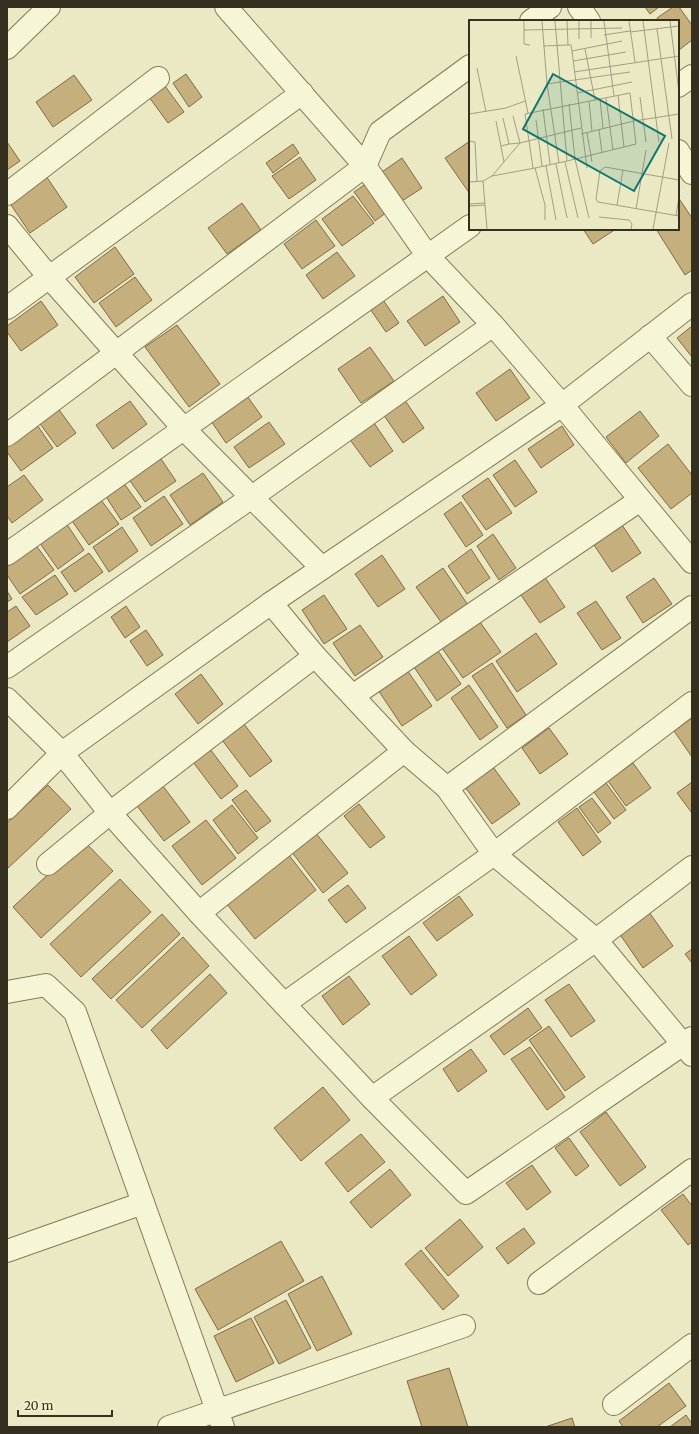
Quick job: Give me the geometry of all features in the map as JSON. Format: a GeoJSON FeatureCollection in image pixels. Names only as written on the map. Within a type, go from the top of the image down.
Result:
{"type":"FeatureCollection","features":[{"type":"Feature","properties":{"kind":"street"},"geometry":{"type":"LineString","coordinates":[[7,48],[49,7]]}},
{"type":"Feature","properties":{"kind":"street"},"geometry":{"type":"LineString","coordinates":[[226,7],[365,166],[427,255],[493,325],[562,404],[640,500],[688,548]]}},
{"type":"Feature","properties":{"kind":"street"},"geometry":{"type":"LineString","coordinates":[[532,20],[550,7]]}},
{"type":"Feature","properties":{"kind":"street"},"geometry":{"type":"LineString","coordinates":[[579,7],[588,20]]}},
{"type":"Feature","properties":{"kind":"street"},"geometry":{"type":"LineString","coordinates":[[7,435],[365,166],[380,132],[469,67]]}},
{"type":"Feature","properties":{"kind":"street"},"geometry":{"type":"LineString","coordinates":[[679,85],[692,76]]}},
{"type":"Feature","properties":{"kind":"street"},"geometry":{"type":"LineString","coordinates":[[7,194],[158,78]]}},
{"type":"Feature","properties":{"kind":"street"},"geometry":{"type":"LineString","coordinates":[[7,308],[302,93]]}},
{"type":"Feature","properties":{"kind":"street"},"geometry":{"type":"LineString","coordinates":[[679,153],[692,173]]}},
{"type":"Feature","properties":{"kind":"street"},"geometry":{"type":"LineString","coordinates":[[7,226],[49,277],[118,352],[184,429],[322,568]]}},
{"type":"Feature","properties":{"kind":"street"},"geometry":{"type":"LineString","coordinates":[[7,554],[469,227]]}},
{"type":"Feature","properties":{"kind":"street"},"geometry":{"type":"LineString","coordinates":[[7,808],[62,753],[271,603],[562,404],[692,304]]}},
{"type":"Feature","properties":{"kind":"street"},"geometry":{"type":"LineString","coordinates":[[7,667],[252,497],[493,325]]}},
{"type":"Feature","properties":{"kind":"street"},"geometry":{"type":"LineString","coordinates":[[650,336],[692,385]]}},
{"type":"Feature","properties":{"kind":"street"},"geometry":{"type":"LineString","coordinates":[[354,695],[640,500]]}},
{"type":"Feature","properties":{"kind":"street"},"geometry":{"type":"LineString","coordinates":[[7,699],[62,753],[110,813],[284,1004],[372,1098],[466,1193],[689,1046],[596,940],[494,854],[447,788],[404,751],[354,695],[315,656],[271,603]]}},
{"type":"Feature","properties":{"kind":"street"},"geometry":{"type":"LineString","coordinates":[[447,788],[692,607]]}},
{"type":"Feature","properties":{"kind":"street"},"geometry":{"type":"LineString","coordinates":[[48,864],[110,813],[315,656]]}},
{"type":"Feature","properties":{"kind":"street"},"geometry":{"type":"LineString","coordinates":[[284,1004],[494,854],[692,703]]}},
{"type":"Feature","properties":{"kind":"street"},"geometry":{"type":"LineString","coordinates":[[199,912],[404,751]]}},
{"type":"Feature","properties":{"kind":"street"},"geometry":{"type":"LineString","coordinates":[[372,1098],[596,940],[692,867]]}},
{"type":"Feature","properties":{"kind":"street"},"geometry":{"type":"LineString","coordinates":[[7,992],[46,985],[75,1012],[220,1419]]}},
{"type":"Feature","properties":{"kind":"street"},"geometry":{"type":"LineString","coordinates":[[540,1283],[692,1170]]}},
{"type":"Feature","properties":{"kind":"street"},"geometry":{"type":"LineString","coordinates":[[7,1251],[143,1203]]}},
{"type":"Feature","properties":{"kind":"street"},"geometry":{"type":"LineString","coordinates":[[169,1427],[220,1419],[464,1326]]}},
{"type":"Feature","properties":{"kind":"street"},"geometry":{"type":"LineString","coordinates":[[614,1404],[692,1345]]}},
{"type":"Feature","properties":{"kind":"building"},"geometry":{"type":"Polygon","coordinates":[[[645,7],[659,7],[650,14],[645,7]]]}},
{"type":"Feature","properties":{"kind":"building"},"geometry":{"type":"Polygon","coordinates":[[[673,7],[679,7],[692,25],[692,40],[679,50],[679,20],[658,20],[657,18],[673,7]]]}},
{"type":"Feature","properties":{"kind":"building"},"geometry":{"type":"Polygon","coordinates":[[[186,74],[202,97],[189,107],[173,83],[186,74]]]}},
{"type":"Feature","properties":{"kind":"building"},"geometry":{"type":"Polygon","coordinates":[[[74,75],[92,100],[53,127],[36,102],[74,75]]]}},
{"type":"Feature","properties":{"kind":"building"},"geometry":{"type":"Polygon","coordinates":[[[165,86],[184,112],[168,123],[149,97],[165,86]]]}},
{"type":"Feature","properties":{"kind":"building"},"geometry":{"type":"Polygon","coordinates":[[[7,142],[20,161],[7,170],[7,142]]]}},
{"type":"Feature","properties":{"kind":"building"},"geometry":{"type":"Polygon","coordinates":[[[469,142],[469,193],[445,158],[469,142]]]}},
{"type":"Feature","properties":{"kind":"building"},"geometry":{"type":"Polygon","coordinates":[[[293,144],[299,153],[273,173],[266,163],[293,144]]]}},
{"type":"Feature","properties":{"kind":"building"},"geometry":{"type":"Polygon","coordinates":[[[300,157],[316,180],[289,199],[272,176],[300,157]]]}},
{"type":"Feature","properties":{"kind":"building"},"geometry":{"type":"Polygon","coordinates":[[[402,158],[422,188],[399,203],[379,174],[402,158]]]}},
{"type":"Feature","properties":{"kind":"building"},"geometry":{"type":"Polygon","coordinates":[[[46,176],[67,207],[30,233],[9,202],[46,176]]]}},
{"type":"Feature","properties":{"kind":"building"},"geometry":{"type":"Polygon","coordinates":[[[370,181],[391,209],[375,221],[354,192],[370,181]]]}},
{"type":"Feature","properties":{"kind":"building"},"geometry":{"type":"Polygon","coordinates":[[[353,196],[374,223],[342,246],[322,219],[353,196]]]}},
{"type":"Feature","properties":{"kind":"building"},"geometry":{"type":"Polygon","coordinates":[[[679,198],[692,218],[692,270],[685,275],[657,230],[679,230],[679,198]]]}},
{"type":"Feature","properties":{"kind":"building"},"geometry":{"type":"Polygon","coordinates":[[[242,203],[261,230],[227,254],[208,228],[242,203]]]}},
{"type":"Feature","properties":{"kind":"building"},"geometry":{"type":"Polygon","coordinates":[[[316,220],[335,246],[302,269],[284,244],[316,220]]]}},
{"type":"Feature","properties":{"kind":"building"},"geometry":{"type":"Polygon","coordinates":[[[584,230],[614,230],[593,244],[584,230]]]}},
{"type":"Feature","properties":{"kind":"building"},"geometry":{"type":"Polygon","coordinates":[[[115,247],[134,274],[94,303],[75,277],[115,247]]]}},
{"type":"Feature","properties":{"kind":"building"},"geometry":{"type":"Polygon","coordinates":[[[337,252],[355,276],[323,299],[306,275],[337,252]]]}},
{"type":"Feature","properties":{"kind":"building"},"geometry":{"type":"Polygon","coordinates":[[[135,277],[152,300],[116,327],[99,303],[135,277]]]}},
{"type":"Feature","properties":{"kind":"building"},"geometry":{"type":"Polygon","coordinates":[[[443,296],[460,322],[425,346],[407,321],[443,296]]]}},
{"type":"Feature","properties":{"kind":"building"},"geometry":{"type":"Polygon","coordinates":[[[381,297],[399,323],[386,332],[368,306],[381,297]]]}},
{"type":"Feature","properties":{"kind":"building"},"geometry":{"type":"Polygon","coordinates":[[[41,301],[58,325],[21,351],[7,332],[7,326],[41,301]]]}},
{"type":"Feature","properties":{"kind":"building"},"geometry":{"type":"Polygon","coordinates":[[[177,325],[220,384],[189,407],[145,347],[177,325]]]}},
{"type":"Feature","properties":{"kind":"building"},"geometry":{"type":"Polygon","coordinates":[[[692,326],[692,357],[677,338],[692,326]]]}},
{"type":"Feature","properties":{"kind":"building"},"geometry":{"type":"Polygon","coordinates":[[[370,347],[394,381],[361,403],[338,369],[370,347]]]}},
{"type":"Feature","properties":{"kind":"building"},"geometry":{"type":"Polygon","coordinates":[[[510,369],[530,398],[496,421],[476,393],[510,369]]]}},
{"type":"Feature","properties":{"kind":"building"},"geometry":{"type":"Polygon","coordinates":[[[245,393],[262,417],[226,443],[209,418],[245,393]]]}},
{"type":"Feature","properties":{"kind":"building"},"geometry":{"type":"Polygon","coordinates":[[[404,399],[424,428],[403,443],[383,414],[404,399]]]}},
{"type":"Feature","properties":{"kind":"building"},"geometry":{"type":"Polygon","coordinates":[[[130,401],[147,424],[113,449],[96,425],[130,401]]]}},
{"type":"Feature","properties":{"kind":"building"},"geometry":{"type":"Polygon","coordinates":[[[57,407],[76,433],[57,447],[38,421],[57,407]]]}},
{"type":"Feature","properties":{"kind":"building"},"geometry":{"type":"Polygon","coordinates":[[[640,411],[659,436],[626,463],[606,437],[640,411]]]}},
{"type":"Feature","properties":{"kind":"building"},"geometry":{"type":"Polygon","coordinates":[[[372,420],[393,451],[370,467],[348,437],[372,420]]]}},
{"type":"Feature","properties":{"kind":"building"},"geometry":{"type":"Polygon","coordinates":[[[269,422],[285,444],[249,468],[234,447],[269,422]]]}},
{"type":"Feature","properties":{"kind":"building"},"geometry":{"type":"Polygon","coordinates":[[[37,425],[53,448],[21,471],[7,452],[7,446],[37,425]]]}},
{"type":"Feature","properties":{"kind":"building"},"geometry":{"type":"Polygon","coordinates":[[[562,426],[574,445],[541,468],[528,449],[562,426]]]}},
{"type":"Feature","properties":{"kind":"building"},"geometry":{"type":"Polygon","coordinates":[[[668,444],[692,475],[692,493],[671,509],[638,468],[668,444]]]}},
{"type":"Feature","properties":{"kind":"building"},"geometry":{"type":"Polygon","coordinates":[[[159,456],[176,481],[145,502],[128,478],[159,456]]]}},
{"type":"Feature","properties":{"kind":"building"},"geometry":{"type":"Polygon","coordinates":[[[515,460],[537,492],[515,507],[493,475],[515,460]]]}},
{"type":"Feature","properties":{"kind":"building"},"geometry":{"type":"Polygon","coordinates":[[[203,473],[223,502],[190,525],[170,495],[203,473]]]}},
{"type":"Feature","properties":{"kind":"building"},"geometry":{"type":"Polygon","coordinates":[[[24,475],[43,500],[12,523],[7,516],[7,487],[24,475]]]}},
{"type":"Feature","properties":{"kind":"building"},"geometry":{"type":"Polygon","coordinates":[[[488,478],[512,513],[486,530],[462,496],[488,478]]]}},
{"type":"Feature","properties":{"kind":"building"},"geometry":{"type":"Polygon","coordinates":[[[123,482],[141,507],[121,520],[105,495],[123,482]]]}},
{"type":"Feature","properties":{"kind":"building"},"geometry":{"type":"Polygon","coordinates":[[[164,496],[183,524],[151,546],[133,518],[164,496]]]}},
{"type":"Feature","properties":{"kind":"building"},"geometry":{"type":"Polygon","coordinates":[[[101,500],[119,524],[89,545],[72,521],[101,500]]]}},
{"type":"Feature","properties":{"kind":"building"},"geometry":{"type":"Polygon","coordinates":[[[461,502],[483,535],[466,547],[444,514],[461,502]]]}},
{"type":"Feature","properties":{"kind":"building"},"geometry":{"type":"Polygon","coordinates":[[[66,523],[84,550],[58,569],[39,542],[66,523]]]}},
{"type":"Feature","properties":{"kind":"building"},"geometry":{"type":"Polygon","coordinates":[[[622,525],[641,553],[612,572],[594,545],[622,525]]]}},
{"type":"Feature","properties":{"kind":"building"},"geometry":{"type":"Polygon","coordinates":[[[122,527],[138,551],[109,572],[93,547],[122,527]]]}},
{"type":"Feature","properties":{"kind":"building"},"geometry":{"type":"Polygon","coordinates":[[[493,534],[516,568],[499,580],[477,546],[493,534]]]}},
{"type":"Feature","properties":{"kind":"building"},"geometry":{"type":"Polygon","coordinates":[[[35,544],[54,570],[20,594],[7,575],[7,564],[35,544]]]}},
{"type":"Feature","properties":{"kind":"building"},"geometry":{"type":"Polygon","coordinates":[[[471,549],[490,578],[467,594],[448,566],[471,549]]]}},
{"type":"Feature","properties":{"kind":"building"},"geometry":{"type":"Polygon","coordinates":[[[89,553],[103,572],[75,592],[61,572],[89,553]]]}},
{"type":"Feature","properties":{"kind":"building"},"geometry":{"type":"Polygon","coordinates":[[[382,555],[405,589],[378,607],[355,574],[382,555]]]}},
{"type":"Feature","properties":{"kind":"building"},"geometry":{"type":"Polygon","coordinates":[[[443,568],[468,605],[441,622],[416,587],[443,568]]]}},
{"type":"Feature","properties":{"kind":"building"},"geometry":{"type":"Polygon","coordinates":[[[55,575],[68,594],[36,615],[22,597],[55,575]]]}},
{"type":"Feature","properties":{"kind":"building"},"geometry":{"type":"Polygon","coordinates":[[[544,576],[565,607],[540,623],[519,592],[544,576]]]}},
{"type":"Feature","properties":{"kind":"building"},"geometry":{"type":"Polygon","coordinates":[[[654,578],[672,604],[643,623],[626,597],[654,578]]]}},
{"type":"Feature","properties":{"kind":"building"},"geometry":{"type":"Polygon","coordinates":[[[7,591],[12,599],[7,602],[7,591]]]}},
{"type":"Feature","properties":{"kind":"building"},"geometry":{"type":"Polygon","coordinates":[[[324,595],[347,629],[324,644],[302,610],[324,595]]]}},
{"type":"Feature","properties":{"kind":"building"},"geometry":{"type":"Polygon","coordinates":[[[596,601],[621,638],[602,650],[577,613],[596,601]]]}},
{"type":"Feature","properties":{"kind":"building"},"geometry":{"type":"Polygon","coordinates":[[[16,606],[30,626],[7,642],[7,612],[16,606]]]}},
{"type":"Feature","properties":{"kind":"building"},"geometry":{"type":"Polygon","coordinates":[[[126,606],[140,627],[125,638],[111,617],[126,606]]]}},
{"type":"Feature","properties":{"kind":"building"},"geometry":{"type":"Polygon","coordinates":[[[480,622],[501,652],[463,678],[442,648],[480,622]]]}},
{"type":"Feature","properties":{"kind":"building"},"geometry":{"type":"Polygon","coordinates":[[[360,625],[383,657],[355,676],[333,643],[360,625]]]}},
{"type":"Feature","properties":{"kind":"building"},"geometry":{"type":"Polygon","coordinates":[[[146,630],[163,655],[147,666],[130,641],[146,630]]]}},
{"type":"Feature","properties":{"kind":"building"},"geometry":{"type":"Polygon","coordinates":[[[536,633],[557,664],[517,692],[496,661],[536,633]]]}},
{"type":"Feature","properties":{"kind":"building"},"geometry":{"type":"Polygon","coordinates":[[[438,651],[461,684],[437,701],[414,667],[438,651]]]}},
{"type":"Feature","properties":{"kind":"building"},"geometry":{"type":"Polygon","coordinates":[[[492,663],[526,715],[507,728],[472,676],[492,663]]]}},
{"type":"Feature","properties":{"kind":"building"},"geometry":{"type":"Polygon","coordinates":[[[407,670],[432,706],[402,726],[378,690],[407,670]]]}},
{"type":"Feature","properties":{"kind":"building"},"geometry":{"type":"Polygon","coordinates":[[[201,674],[223,704],[198,724],[175,694],[201,674]]]}},
{"type":"Feature","properties":{"kind":"building"},"geometry":{"type":"Polygon","coordinates":[[[469,685],[498,727],[480,740],[451,698],[469,685]]]}},
{"type":"Feature","properties":{"kind":"building"},"geometry":{"type":"Polygon","coordinates":[[[692,718],[692,757],[674,731],[692,718]]]}},
{"type":"Feature","properties":{"kind":"building"},"geometry":{"type":"Polygon","coordinates":[[[244,724],[272,761],[250,777],[222,740],[244,724]]]}},
{"type":"Feature","properties":{"kind":"building"},"geometry":{"type":"Polygon","coordinates":[[[549,728],[568,754],[540,774],[522,748],[549,728]]]}},
{"type":"Feature","properties":{"kind":"building"},"geometry":{"type":"Polygon","coordinates":[[[210,749],[238,786],[221,799],[193,762],[210,749]]]}},
{"type":"Feature","properties":{"kind":"building"},"geometry":{"type":"Polygon","coordinates":[[[633,763],[651,788],[626,806],[608,781],[633,763]]]}},
{"type":"Feature","properties":{"kind":"building"},"geometry":{"type":"Polygon","coordinates":[[[493,767],[520,804],[492,824],[465,787],[493,767]]]}},
{"type":"Feature","properties":{"kind":"building"},"geometry":{"type":"Polygon","coordinates":[[[692,782],[692,813],[677,793],[692,782]]]}},
{"type":"Feature","properties":{"kind":"building"},"geometry":{"type":"Polygon","coordinates":[[[606,783],[626,810],[614,819],[594,792],[606,783]]]}},
{"type":"Feature","properties":{"kind":"building"},"geometry":{"type":"Polygon","coordinates":[[[48,785],[71,809],[7,869],[7,823],[48,785]]]}},
{"type":"Feature","properties":{"kind":"building"},"geometry":{"type":"Polygon","coordinates":[[[163,786],[190,822],[164,841],[137,806],[163,786]]]}},
{"type":"Feature","properties":{"kind":"building"},"geometry":{"type":"Polygon","coordinates":[[[246,790],[271,821],[256,832],[232,800],[246,790]]]}},
{"type":"Feature","properties":{"kind":"building"},"geometry":{"type":"Polygon","coordinates":[[[592,798],[611,823],[598,833],[579,807],[592,798]]]}},
{"type":"Feature","properties":{"kind":"building"},"geometry":{"type":"Polygon","coordinates":[[[359,804],[385,837],[370,848],[344,816],[359,804]]]}},
{"type":"Feature","properties":{"kind":"building"},"geometry":{"type":"Polygon","coordinates":[[[232,805],[258,838],[238,854],[213,820],[232,805]]]}},
{"type":"Feature","properties":{"kind":"building"},"geometry":{"type":"Polygon","coordinates":[[[577,808],[601,842],[583,856],[558,822],[577,808]]]}},
{"type":"Feature","properties":{"kind":"building"},"geometry":{"type":"Polygon","coordinates":[[[206,820],[236,858],[202,885],[172,846],[206,820]]]}},
{"type":"Feature","properties":{"kind":"building"},"geometry":{"type":"Polygon","coordinates":[[[315,832],[348,873],[323,893],[291,851],[315,832]]]}},
{"type":"Feature","properties":{"kind":"building"},"geometry":{"type":"Polygon","coordinates":[[[84,841],[113,871],[41,938],[13,907],[84,841]]]}},
{"type":"Feature","properties":{"kind":"building"},"geometry":{"type":"Polygon","coordinates":[[[288,854],[316,890],[255,939],[226,903],[288,854]]]}},
{"type":"Feature","properties":{"kind":"building"},"geometry":{"type":"Polygon","coordinates":[[[120,879],[151,912],[81,977],[50,944],[120,879]]]}},
{"type":"Feature","properties":{"kind":"building"},"geometry":{"type":"Polygon","coordinates":[[[348,885],[366,908],[346,923],[328,900],[348,885]]]}},
{"type":"Feature","properties":{"kind":"building"},"geometry":{"type":"Polygon","coordinates":[[[459,896],[473,915],[437,941],[423,923],[459,896]]]}},
{"type":"Feature","properties":{"kind":"building"},"geometry":{"type":"Polygon","coordinates":[[[649,912],[673,946],[643,968],[619,933],[649,912]]]}},
{"type":"Feature","properties":{"kind":"building"},"geometry":{"type":"Polygon","coordinates":[[[162,914],[180,934],[111,999],[92,979],[162,914]]]}},
{"type":"Feature","properties":{"kind":"building"},"geometry":{"type":"Polygon","coordinates":[[[409,936],[437,975],[411,995],[382,956],[409,936]]]}},
{"type":"Feature","properties":{"kind":"building"},"geometry":{"type":"Polygon","coordinates":[[[183,937],[209,966],[142,1028],[116,1000],[183,937]]]}},
{"type":"Feature","properties":{"kind":"building"},"geometry":{"type":"Polygon","coordinates":[[[692,949],[692,963],[685,954],[692,949]]]}},
{"type":"Feature","properties":{"kind":"building"},"geometry":{"type":"Polygon","coordinates":[[[210,974],[227,993],[167,1049],[151,1030],[210,974]]]}},
{"type":"Feature","properties":{"kind":"building"},"geometry":{"type":"Polygon","coordinates":[[[349,976],[370,1004],[343,1025],[322,996],[349,976]]]}},
{"type":"Feature","properties":{"kind":"building"},"geometry":{"type":"Polygon","coordinates":[[[569,984],[595,1021],[571,1037],[545,1000],[569,984]]]}},
{"type":"Feature","properties":{"kind":"building"},"geometry":{"type":"Polygon","coordinates":[[[528,1008],[542,1028],[504,1055],[490,1036],[528,1008]]]}},
{"type":"Feature","properties":{"kind":"building"},"geometry":{"type":"Polygon","coordinates":[[[549,1026],[585,1077],[565,1091],[529,1040],[549,1026]]]}},
{"type":"Feature","properties":{"kind":"building"},"geometry":{"type":"Polygon","coordinates":[[[530,1047],[565,1097],[547,1110],[511,1059],[530,1047]]]}},
{"type":"Feature","properties":{"kind":"building"},"geometry":{"type":"Polygon","coordinates":[[[471,1049],[487,1071],[458,1092],[443,1069],[471,1049]]]}},
{"type":"Feature","properties":{"kind":"building"},"geometry":{"type":"Polygon","coordinates":[[[323,1087],[350,1120],[301,1161],[274,1128],[323,1087]]]}},
{"type":"Feature","properties":{"kind":"building"},"geometry":{"type":"Polygon","coordinates":[[[606,1112],[646,1167],[620,1186],[580,1132],[606,1112]]]}},
{"type":"Feature","properties":{"kind":"building"},"geometry":{"type":"Polygon","coordinates":[[[361,1134],[385,1162],[348,1192],[325,1163],[361,1134]]]}},
{"type":"Feature","properties":{"kind":"building"},"geometry":{"type":"Polygon","coordinates":[[[569,1138],[589,1166],[576,1176],[555,1148],[569,1138]]]}},
{"type":"Feature","properties":{"kind":"building"},"geometry":{"type":"Polygon","coordinates":[[[532,1165],[551,1192],[527,1210],[506,1183],[532,1165]]]}},
{"type":"Feature","properties":{"kind":"building"},"geometry":{"type":"Polygon","coordinates":[[[390,1169],[411,1195],[371,1228],[350,1202],[390,1169]]]}},
{"type":"Feature","properties":{"kind":"building"},"geometry":{"type":"Polygon","coordinates":[[[683,1194],[692,1206],[692,1242],[688,1245],[661,1210],[683,1194]]]}},
{"type":"Feature","properties":{"kind":"building"},"geometry":{"type":"Polygon","coordinates":[[[460,1219],[483,1247],[448,1276],[425,1248],[460,1219]]]}},
{"type":"Feature","properties":{"kind":"building"},"geometry":{"type":"Polygon","coordinates":[[[524,1228],[535,1243],[508,1264],[496,1248],[524,1228]]]}},
{"type":"Feature","properties":{"kind":"building"},"geometry":{"type":"Polygon","coordinates":[[[281,1241],[304,1281],[218,1330],[195,1289],[281,1241]]]}},
{"type":"Feature","properties":{"kind":"building"},"geometry":{"type":"Polygon","coordinates":[[[421,1250],[459,1296],[443,1310],[405,1264],[421,1250]]]}},
{"type":"Feature","properties":{"kind":"building"},"geometry":{"type":"Polygon","coordinates":[[[322,1276],[352,1334],[317,1351],[288,1294],[322,1276]]]}},
{"type":"Feature","properties":{"kind":"building"},"geometry":{"type":"Polygon","coordinates":[[[286,1300],[311,1348],[279,1364],[254,1317],[286,1300]]]}},
{"type":"Feature","properties":{"kind":"building"},"geometry":{"type":"Polygon","coordinates":[[[251,1318],[274,1363],[236,1382],[214,1336],[251,1318]]]}},
{"type":"Feature","properties":{"kind":"building"},"geometry":{"type":"Polygon","coordinates":[[[449,1368],[468,1427],[422,1427],[407,1381],[449,1368]]]}},
{"type":"Feature","properties":{"kind":"building"},"geometry":{"type":"Polygon","coordinates":[[[669,1383],[686,1406],[657,1427],[623,1427],[619,1421],[669,1383]]]}},
{"type":"Feature","properties":{"kind":"building"},"geometry":{"type":"Polygon","coordinates":[[[686,1415],[692,1424],[692,1427],[670,1427],[686,1415]]]}},
{"type":"Feature","properties":{"kind":"building"},"geometry":{"type":"Polygon","coordinates":[[[572,1418],[575,1427],[545,1427],[572,1418]]]}}]}
